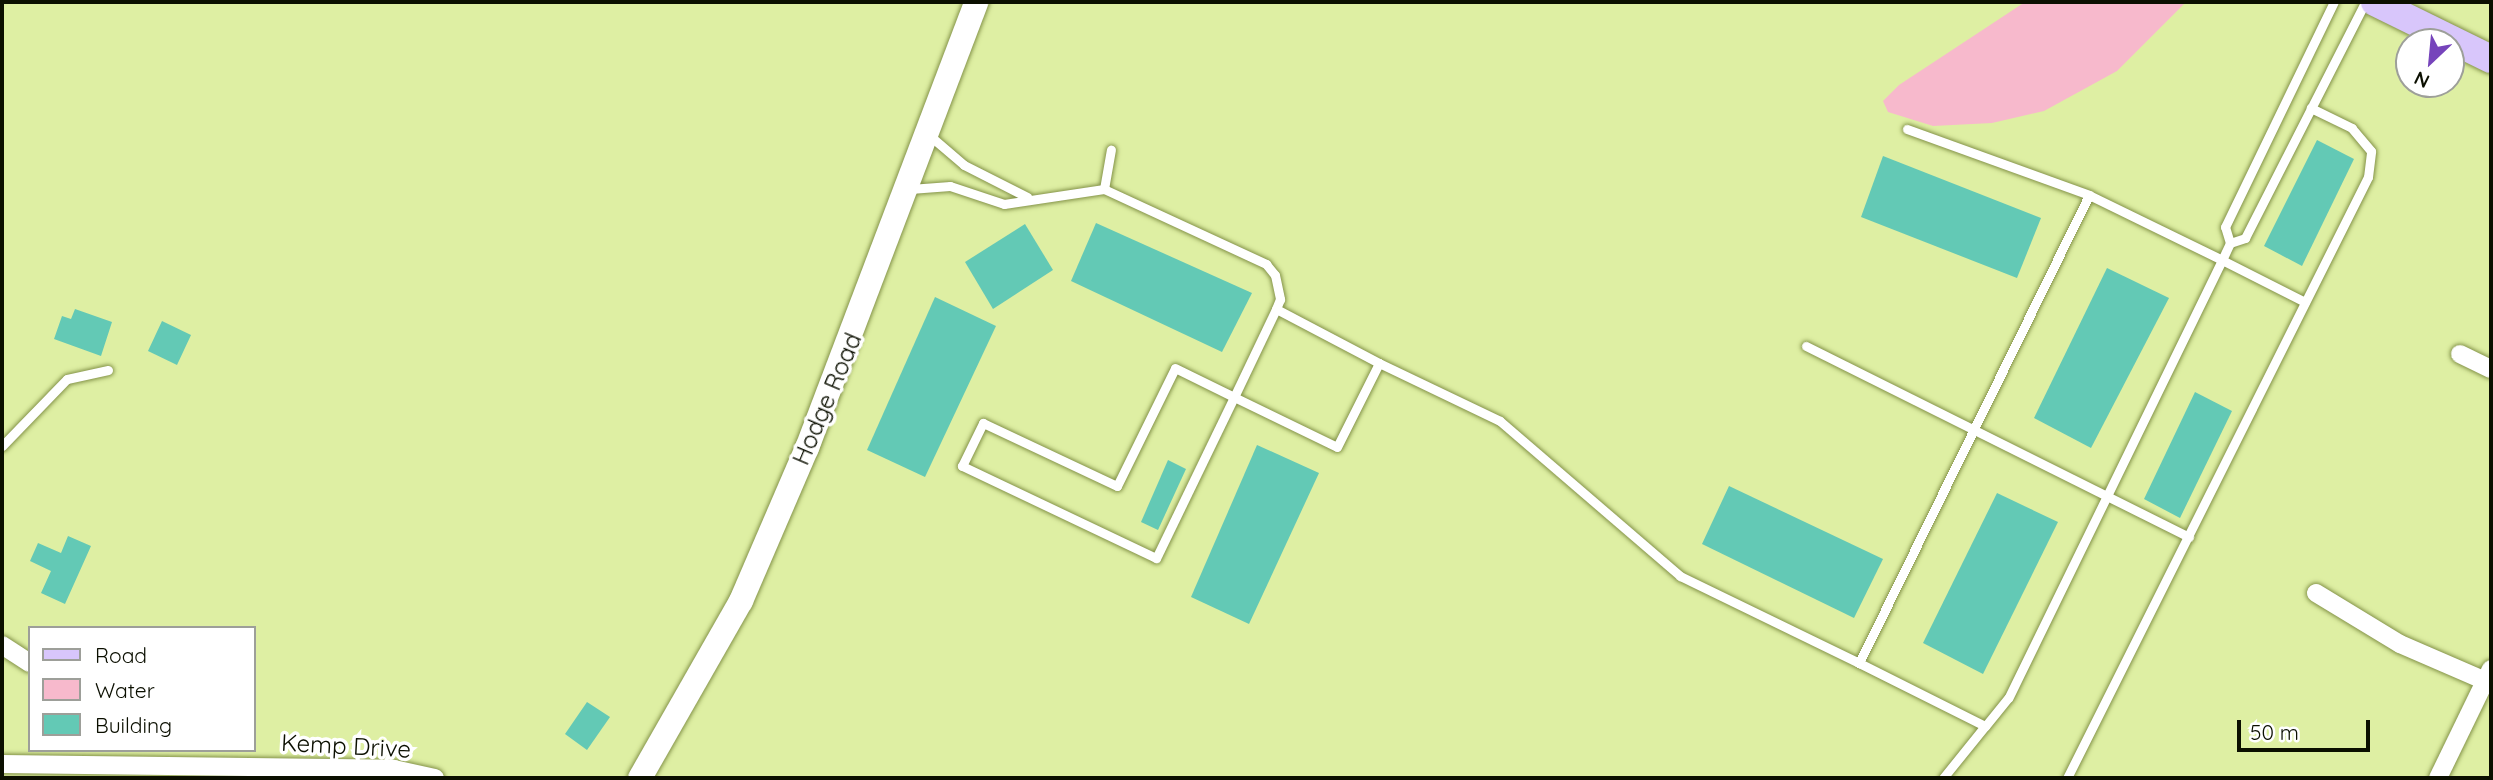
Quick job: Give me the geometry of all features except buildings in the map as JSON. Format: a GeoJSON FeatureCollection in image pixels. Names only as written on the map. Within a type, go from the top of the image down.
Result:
{"type":"FeatureCollection","features":[{"type":"Feature","properties":{"kind":"main road","name":"Hodge Road"},"geometry":{"type":"LineString","coordinates":[[640,778],[741,601],[910,189],[976,2]]}},
{"type":"Feature","properties":{"kind":"main road"},"geometry":{"type":"LineString","coordinates":[[2375,2],[2491,59]]}},
{"type":"Feature","properties":{"kind":"street"},"geometry":{"type":"LineString","coordinates":[[2460,354],[2491,369]]}},
{"type":"Feature","properties":{"kind":"street"},"geometry":{"type":"LineString","coordinates":[[2316,593],[2400,644],[2487,675],[2438,778]]}},
{"type":"Feature","properties":{"kind":"street"},"geometry":{"type":"LineString","coordinates":[[2,645],[28,662]]}},
{"type":"Feature","properties":{"kind":"street"},"geometry":{"type":"LineString","coordinates":[[133,752],[143,764]]}},
{"type":"Feature","properties":{"kind":"street","name":"Kemp Drive"},"geometry":{"type":"LineString","coordinates":[[2,764],[394,769],[435,778]]}},
{"type":"Feature","properties":{"kind":"lane"},"geometry":{"type":"LineString","coordinates":[[1942,778],[2008,698],[2230,243],[2225,227],[2334,2]]}},
{"type":"Feature","properties":{"kind":"lane"},"geometry":{"type":"LineString","coordinates":[[2230,243],[2245,239],[2365,2]]}},
{"type":"Feature","properties":{"kind":"lane"},"geometry":{"type":"LineString","coordinates":[[2067,778],[2368,177],[2371,151],[2352,128],[2311,108]]}},
{"type":"Feature","properties":{"kind":"lane"},"geometry":{"type":"LineString","coordinates":[[1907,129],[2089,195],[2305,302]]}},
{"type":"Feature","properties":{"kind":"lane"},"geometry":{"type":"LineString","coordinates":[[929,135],[964,165],[1027,197]]}},
{"type":"Feature","properties":{"kind":"lane"},"geometry":{"type":"LineString","coordinates":[[1104,189],[1111,150]]}},
{"type":"Feature","properties":{"kind":"lane"},"geometry":{"type":"LineString","coordinates":[[910,189],[950,186],[1004,204],[1027,197],[1104,189],[1266,264],[1280,299],[1234,397],[1156,558],[962,466],[984,423],[1117,486],[1175,368],[1234,397],[1336,447],[1380,363]]}},
{"type":"Feature","properties":{"kind":"lane"},"geometry":{"type":"LineString","coordinates":[[1859,663],[2089,195]]}},
{"type":"Feature","properties":{"kind":"lane"},"geometry":{"type":"LineString","coordinates":[[1276,309],[1500,421],[1679,576],[1985,726]]}},
{"type":"Feature","properties":{"kind":"lane"},"geometry":{"type":"LineString","coordinates":[[1806,346],[2189,537]]}},
{"type":"Feature","properties":{"kind":"lane"},"geometry":{"type":"LineString","coordinates":[[2,446],[67,379],[108,370]]}},
{"type":"Feature","properties":{"kind":"lane"},"geometry":{"type":"LineString","coordinates":[[180,778],[195,765]]}},
{"type":"Feature","properties":{"kind":"water"},"geometry":{"type":"Polygon","coordinates":[[[2025,2],[2186,2],[2117,71],[2044,111],[1992,123],[1933,126],[1888,112],[1883,101],[1899,85],[2025,2]]]}}]}
